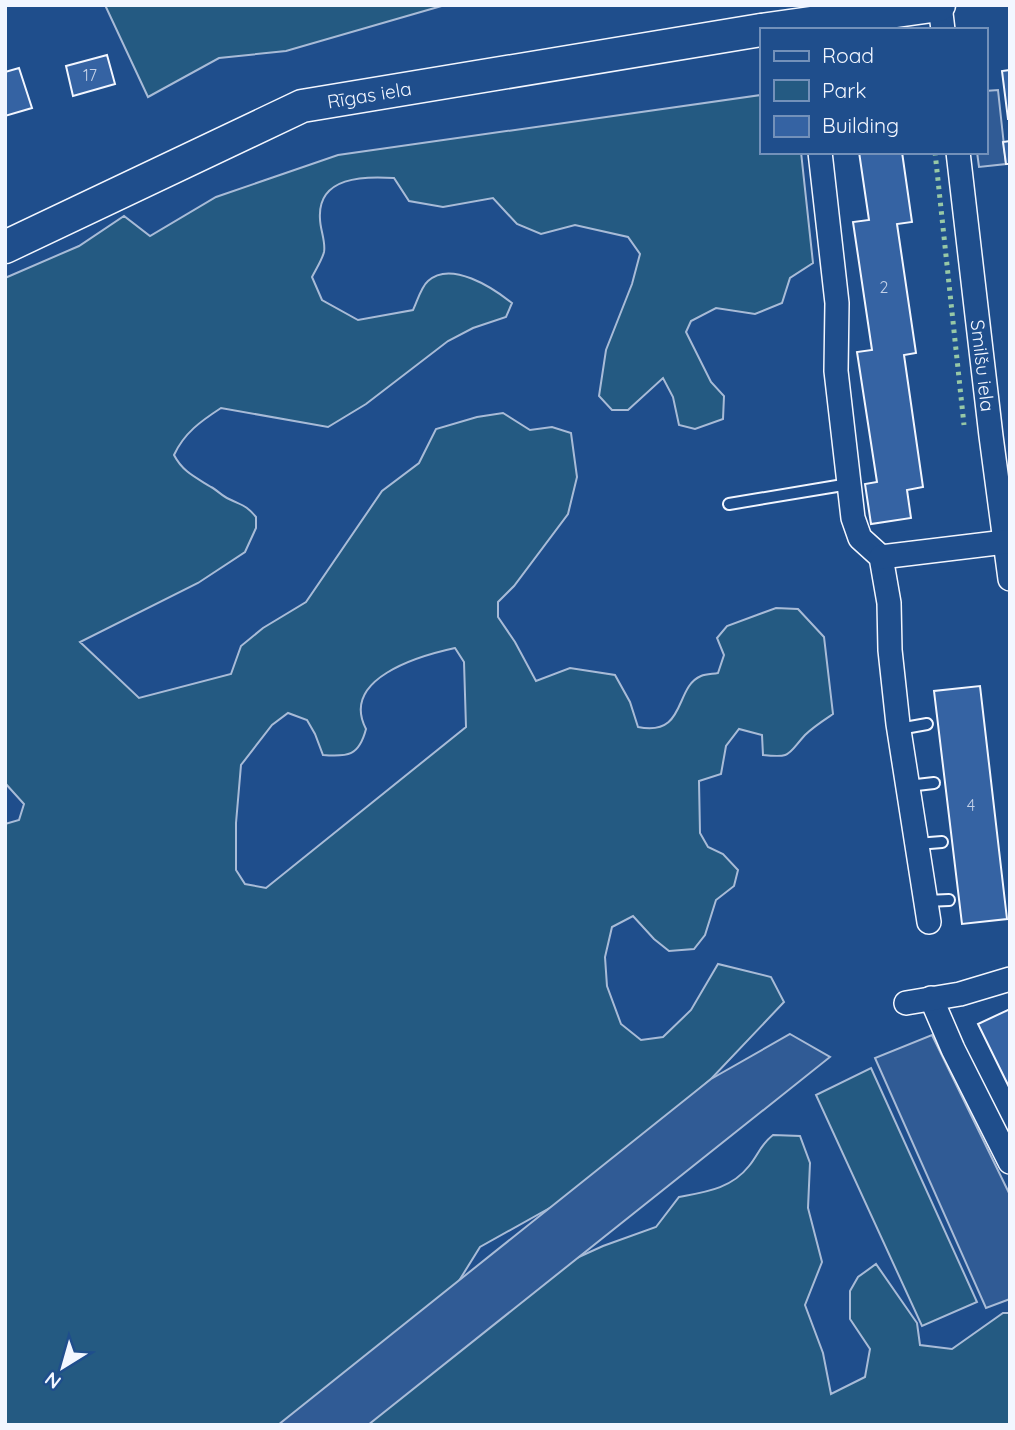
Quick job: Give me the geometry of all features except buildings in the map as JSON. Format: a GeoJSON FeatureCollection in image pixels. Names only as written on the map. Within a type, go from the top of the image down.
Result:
{"type":"FeatureCollection","features":[{"type":"Feature","properties":{"kind":"main road","name":"Rīgas iela"},"geometry":{"type":"LineString","coordinates":[[782,28],[940,5]]}},
{"type":"Feature","properties":{"kind":"main road","name":"Rīgas iela"},"geometry":{"type":"LineString","coordinates":[[5,247],[302,106],[760,30]]}},
{"type":"Feature","properties":{"kind":"street"},"geometry":{"type":"LineString","coordinates":[[940,5],[943,28]]}},
{"type":"Feature","properties":{"kind":"street"},"geometry":{"type":"LineString","coordinates":[[820,154],[837,303],[836,371],[852,518],[860,538],[881,557],[889,603],[890,650],[899,729],[927,911]]}},
{"type":"Feature","properties":{"kind":"street","name":"Smilšu iela"},"geometry":{"type":"LineString","coordinates":[[958,154],[1000,436],[1005,542],[1010,579]]}},
{"type":"Feature","properties":{"kind":"street"},"geometry":{"type":"LineString","coordinates":[[881,557],[1005,542]]}},
{"type":"Feature","properties":{"kind":"street"},"geometry":{"type":"LineString","coordinates":[[905,1003],[960,994],[1010,979]]}},
{"type":"Feature","properties":{"kind":"street"},"geometry":{"type":"LineString","coordinates":[[931,998],[953,1049],[1010,1162]]}},
{"type":"Feature","properties":{"kind":"lane"},"geometry":{"type":"LineString","coordinates":[[729,504],[849,484]]}},
{"type":"Feature","properties":{"kind":"lane"},"geometry":{"type":"LineString","coordinates":[[899,729],[927,724]]}},
{"type":"Feature","properties":{"kind":"lane"},"geometry":{"type":"LineString","coordinates":[[908,786],[934,783]]}},
{"type":"Feature","properties":{"kind":"lane"},"geometry":{"type":"LineString","coordinates":[[917,844],[942,842]]}},
{"type":"Feature","properties":{"kind":"lane"},"geometry":{"type":"LineString","coordinates":[[927,911],[949,900]]}},
{"type":"Feature","properties":{"kind":"green space"},"geometry":{"type":"Polygon","coordinates":[[[105,5],[445,5],[286,51],[219,58],[148,97],[105,5]]]}},
{"type":"Feature","properties":{"kind":"green space"},"geometry":{"type":"Polygon","coordinates":[[[760,95],[760,154],[801,154],[813,263],[790,278],[782,303],[755,314],[716,308],[691,321],[686,332],[711,382],[724,396],[723,419],[695,429],[679,425],[673,397],[663,378],[628,410],[612,410],[599,396],[606,350],[632,284],[640,254],[628,237],[575,225],[541,234],[517,224],[493,198],[443,207],[409,201],[394,178],[357,179],[334,187],[326,194],[321,205],[324,252],[312,277],[322,300],[358,320],[413,310],[428,281],[437,275],[448,273],[471,278],[512,303],[506,317],[473,328],[448,341],[366,404],[328,427],[221,408],[200,423],[183,440],[174,455],[190,474],[226,498],[247,508],[256,517],[256,528],[245,552],[198,583],[80,642],[139,698],[231,674],[241,646],[263,628],[306,602],[382,491],[419,463],[436,429],[477,417],[503,413],[530,430],[552,427],[571,433],[577,477],[568,514],[514,586],[498,602],[498,617],[536,681],[570,668],[615,675],[630,702],[638,727],[654,728],[665,725],[678,709],[693,682],[701,676],[718,673],[724,655],[717,638],[727,626],[776,608],[798,609],[824,637],[833,714],[811,729],[788,754],[779,756],[763,755],[762,735],[739,729],[726,746],[721,774],[699,781],[700,833],[708,847],[723,854],[738,870],[734,886],[716,900],[705,935],[694,949],[669,951],[633,916],[612,927],[605,957],[607,986],[621,1024],[641,1040],[663,1037],[691,1010],[718,964],[771,977],[784,1002],[711,1079],[651,1130],[555,1205],[480,1247],[457,1284],[513,1287],[603,1246],[656,1227],[679,1197],[726,1185],[742,1174],[773,1135],[800,1136],[810,1163],[808,1208],[822,1262],[805,1305],[823,1353],[831,1394],[865,1377],[870,1349],[850,1319],[850,1291],[858,1277],[876,1264],[917,1323],[920,1345],[952,1349],[1003,1313],[1010,1313],[1010,1425],[5,1425],[5,824],[19,820],[24,804],[5,783],[5,278],[79,246],[124,216],[150,236],[216,197],[338,155],[760,95]],[[455,648],[404,664],[373,684],[364,696],[361,711],[366,729],[363,738],[356,750],[346,755],[323,755],[307,720],[288,713],[272,725],[241,765],[236,823],[236,870],[245,884],[266,888],[466,727],[464,662],[455,648]]]}},
{"type":"Feature","properties":{"kind":"green space"},"geometry":{"type":"Polygon","coordinates":[[[871,1068],[977,1302],[922,1326],[816,1095],[871,1068]]]}},
{"type":"Feature","properties":{"kind":"shaded area"},"geometry":{"type":"Polygon","coordinates":[[[998,90],[1006,164],[979,167],[977,154],[987,154],[987,91],[998,90]]]}},
{"type":"Feature","properties":{"kind":"shaded area"},"geometry":{"type":"Polygon","coordinates":[[[790,1034],[830,1057],[368,1425],[278,1425],[711,1079],[790,1034]]]}},
{"type":"Feature","properties":{"kind":"shaded area"},"geometry":{"type":"Polygon","coordinates":[[[932,1035],[1010,1195],[1010,1299],[986,1308],[875,1058],[932,1035]]]}},
{"type":"Feature","properties":{"kind":"hedge"},"geometry":{"type":"LineString","coordinates":[[935,154],[964,425]]}}]}
